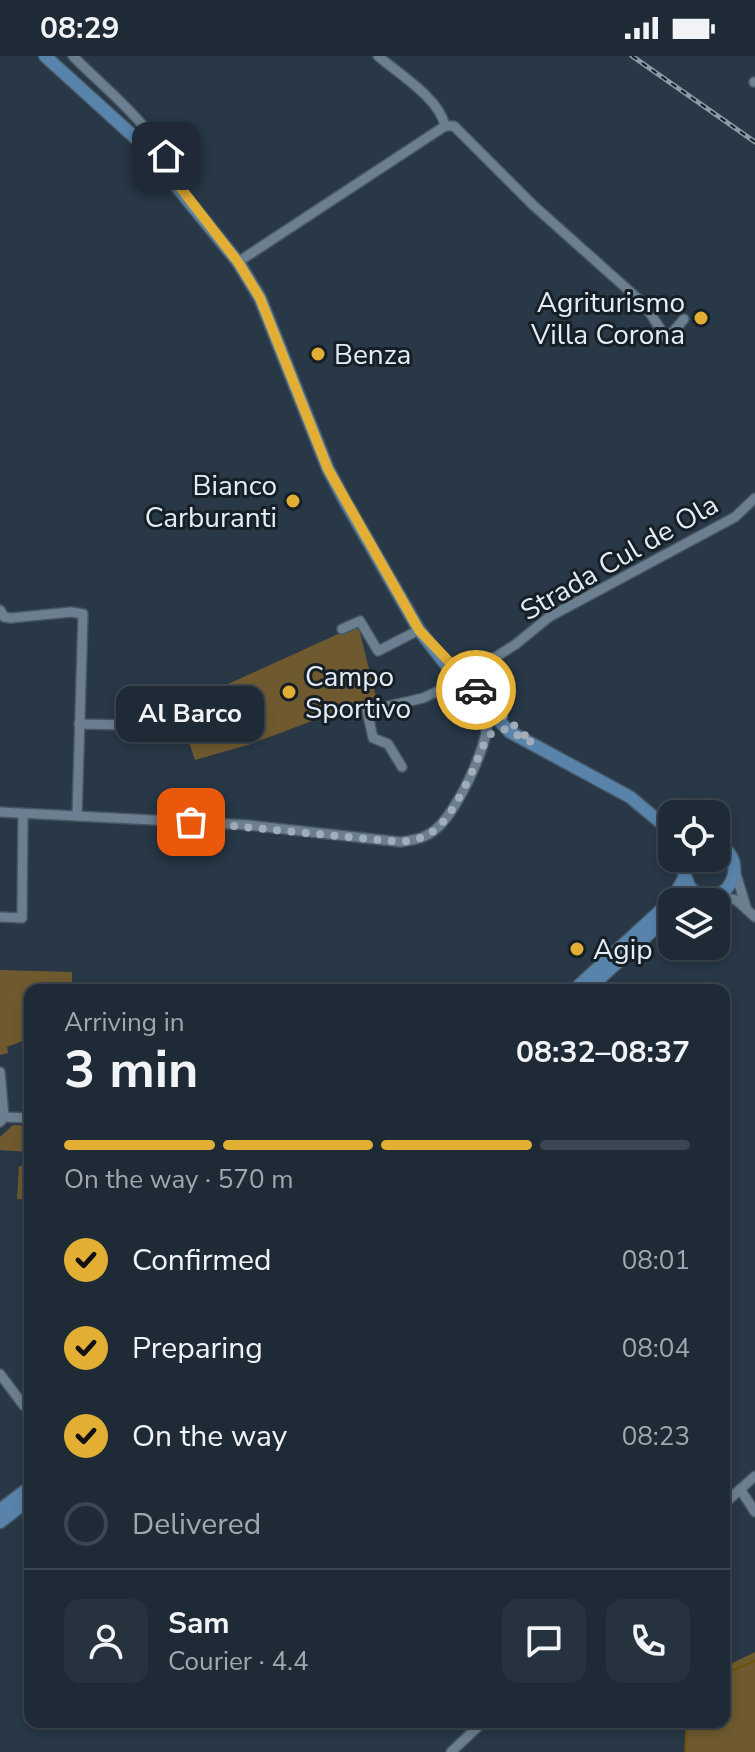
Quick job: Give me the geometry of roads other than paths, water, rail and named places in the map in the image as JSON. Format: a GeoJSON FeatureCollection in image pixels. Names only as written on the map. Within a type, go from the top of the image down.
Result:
{"type":"FeatureCollection","features":[{"type":"Feature","properties":{"kind":"main road"},"geometry":{"type":"LineString","coordinates":[[45,56],[142,144],[173,178],[238,262],[260,298],[328,469],[419,630],[499,723],[630,797],[658,820]]}},
{"type":"Feature","properties":{"kind":"main road"},"geometry":{"type":"LineString","coordinates":[[461,679],[499,723]]}},
{"type":"Feature","properties":{"kind":"main road"},"geometry":{"type":"LineString","coordinates":[[728,888],[736,874],[730,853]]}},
{"type":"Feature","properties":{"kind":"main road"},"geometry":{"type":"LineString","coordinates":[[581,984],[672,900],[681,872]]}},
{"type":"Feature","properties":{"kind":"main road"},"geometry":{"type":"LineString","coordinates":[[594,984],[658,926]]}},
{"type":"Feature","properties":{"kind":"main road"},"geometry":{"type":"LineString","coordinates":[[0,1510],[24,1492]]}},
{"type":"Feature","properties":{"kind":"main road"},"geometry":{"type":"LineString","coordinates":[[0,1522],[24,1504]]}},
{"type":"Feature","properties":{"kind":"street"},"geometry":{"type":"LineString","coordinates":[[73,56],[154,138],[166,156],[173,178]]}},
{"type":"Feature","properties":{"kind":"street"},"geometry":{"type":"LineString","coordinates":[[378,56],[434,106],[443,116],[445,126]]}},
{"type":"Feature","properties":{"kind":"street"},"geometry":{"type":"LineString","coordinates":[[238,262],[445,126],[454,126],[533,205],[644,304],[667,339],[684,319]]}},
{"type":"Feature","properties":{"kind":"street","name":"Strada Cul de Ola"},"geometry":{"type":"LineString","coordinates":[[402,767],[391,748],[373,738],[367,711],[423,698],[461,679],[516,644],[549,617],[735,517],[755,498]]}},
{"type":"Feature","properties":{"kind":"street"},"geometry":{"type":"LineString","coordinates":[[0,610],[11,618],[71,612],[83,614],[77,816]]}},
{"type":"Feature","properties":{"kind":"street"},"geometry":{"type":"LineString","coordinates":[[342,629],[360,621],[378,651],[419,630]]}},
{"type":"Feature","properties":{"kind":"street"},"geometry":{"type":"LineString","coordinates":[[488,735],[499,723]]}},
{"type":"Feature","properties":{"kind":"street"},"geometry":{"type":"LineString","coordinates":[[0,812],[248,825],[401,842],[436,830],[447,817],[488,735],[499,723]]}},
{"type":"Feature","properties":{"kind":"street"},"geometry":{"type":"LineString","coordinates":[[79,724],[128,725]]}},
{"type":"Feature","properties":{"kind":"street"},"geometry":{"type":"LineString","coordinates":[[0,917],[22,918],[23,814]]}},
{"type":"Feature","properties":{"kind":"street"},"geometry":{"type":"LineString","coordinates":[[736,874],[746,907]]}},
{"type":"Feature","properties":{"kind":"street"},"geometry":{"type":"LineString","coordinates":[[730,899],[746,907],[755,917]]}},
{"type":"Feature","properties":{"kind":"street"},"geometry":{"type":"LineString","coordinates":[[0,1072],[2,1120],[24,1118]]}},
{"type":"Feature","properties":{"kind":"street"},"geometry":{"type":"LineString","coordinates":[[0,1374],[24,1406]]}},
{"type":"Feature","properties":{"kind":"street"},"geometry":{"type":"LineString","coordinates":[[730,1498],[755,1476]]}},
{"type":"Feature","properties":{"kind":"street"},"geometry":{"type":"LineString","coordinates":[[740,1489],[755,1512]]}},
{"type":"Feature","properties":{"kind":"street"},"geometry":{"type":"LineString","coordinates":[[451,1752],[477,1728]]}},
{"type":"Feature","properties":{"kind":"waterway"},"geometry":{"type":"LineString","coordinates":[[730,1671],[755,1661]]}},
{"type":"Feature","properties":{"kind":"waterway"},"geometry":{"type":"LineString","coordinates":[[685,1752],[687,1728]]}},
{"type":"Feature","properties":{"kind":"railway"},"geometry":{"type":"LineString","coordinates":[[632,56],[755,142]]}},
{"type":"Feature","properties":{"kind":"place","name":"Agriturismo Villa Corona"},"geometry":{"type":"Point","coordinates":[701,318]}},
{"type":"Feature","properties":{"kind":"place","name":"Benza"},"geometry":{"type":"Point","coordinates":[318,354]}},
{"type":"Feature","properties":{"kind":"place","name":"Bianco Carburanti"},"geometry":{"type":"Point","coordinates":[293,501]}},
{"type":"Feature","properties":{"kind":"place","name":"Campo Sportivo"},"geometry":{"type":"Point","coordinates":[289,692]}},
{"type":"Feature","properties":{"kind":"place","name":"Al Barco"},"geometry":{"type":"Point","coordinates":[191,822]}},
{"type":"Feature","properties":{"kind":"place","name":"Agip"},"geometry":{"type":"Point","coordinates":[577,949]}}]}
